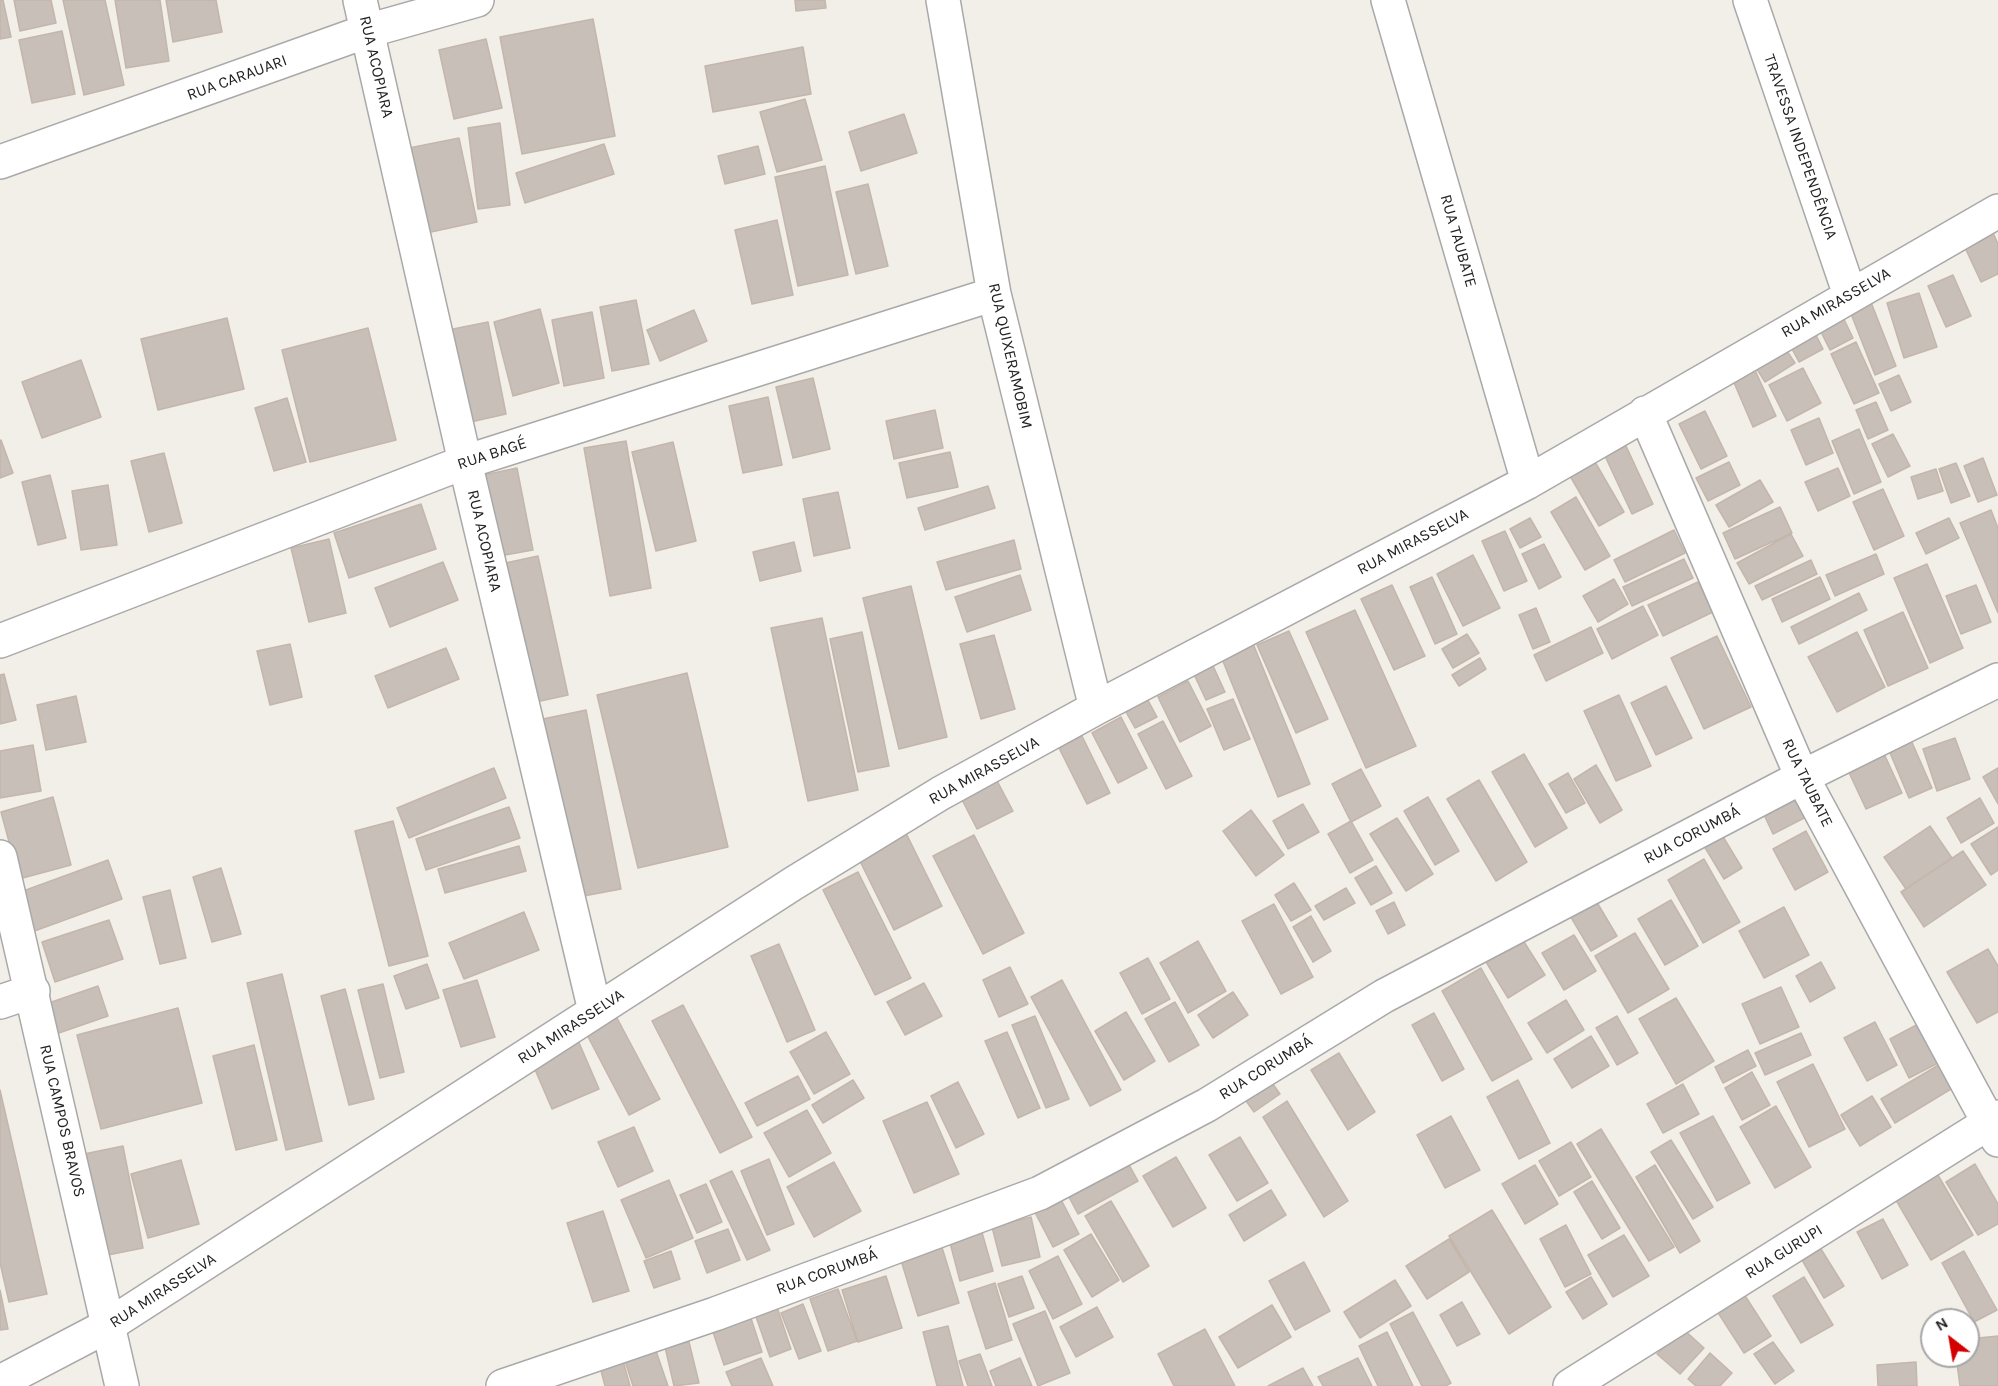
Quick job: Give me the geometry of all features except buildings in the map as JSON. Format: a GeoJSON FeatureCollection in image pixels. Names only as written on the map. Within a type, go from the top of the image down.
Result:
{"type":"FeatureCollection","features":[{"type":"Feature","properties":{"kind":"street","name":"RUA ACOPIARA"},"geometry":{"type":"LineString","coordinates":[[360,0],[465,462],[595,1011]]}},
{"type":"Feature","properties":{"kind":"street","name":"RUA CARAUARI"},"geometry":{"type":"LineString","coordinates":[[0,162],[368,31],[477,0]]}},
{"type":"Feature","properties":{"kind":"street","name":"RUA QUIXERAMOBIM"},"geometry":{"type":"LineString","coordinates":[[944,0],[994,294],[1096,708]]}},
{"type":"Feature","properties":{"kind":"street","name":"RUA TAUBATE"},"geometry":{"type":"LineString","coordinates":[[1388,0],[1528,482]]}},
{"type":"Feature","properties":{"kind":"street","name":"TRAVESSA INDEPENDÊNCIA"},"geometry":{"type":"LineString","coordinates":[[1750,0],[1850,295]]}},
{"type":"Feature","properties":{"kind":"street","name":"RUA MIRASSELVA"},"geometry":{"type":"LineString","coordinates":[[0,1382],[109,1325],[794,883],[941,793],[1096,708],[1528,482],[1998,211]]}},
{"type":"Feature","properties":{"kind":"street","name":"RUA BAGÉ"},"geometry":{"type":"LineString","coordinates":[[0,641],[465,462],[994,294]]}},
{"type":"Feature","properties":{"kind":"street","name":"RUA TAUBATE"},"geometry":{"type":"LineString","coordinates":[[1645,413],[1802,777],[1995,1127]]}},
{"type":"Feature","properties":{"kind":"street","name":"RUA CORUMBÁ"},"geometry":{"type":"LineString","coordinates":[[503,1386],[715,1314],[1040,1193],[1208,1105],[1384,996],[1802,777],[1998,680]]}},
{"type":"Feature","properties":{"kind":"street","name":"RUA CAMPOS BRAVOS"},"geometry":{"type":"LineString","coordinates":[[0,857],[33,992],[122,1386]]}},
{"type":"Feature","properties":{"kind":"street"},"geometry":{"type":"LineString","coordinates":[[0,1002],[33,992]]}},
{"type":"Feature","properties":{"kind":"street","name":"RUA GURUPI"},"geometry":{"type":"LineString","coordinates":[[1570,1386],[1995,1127]]}}]}
